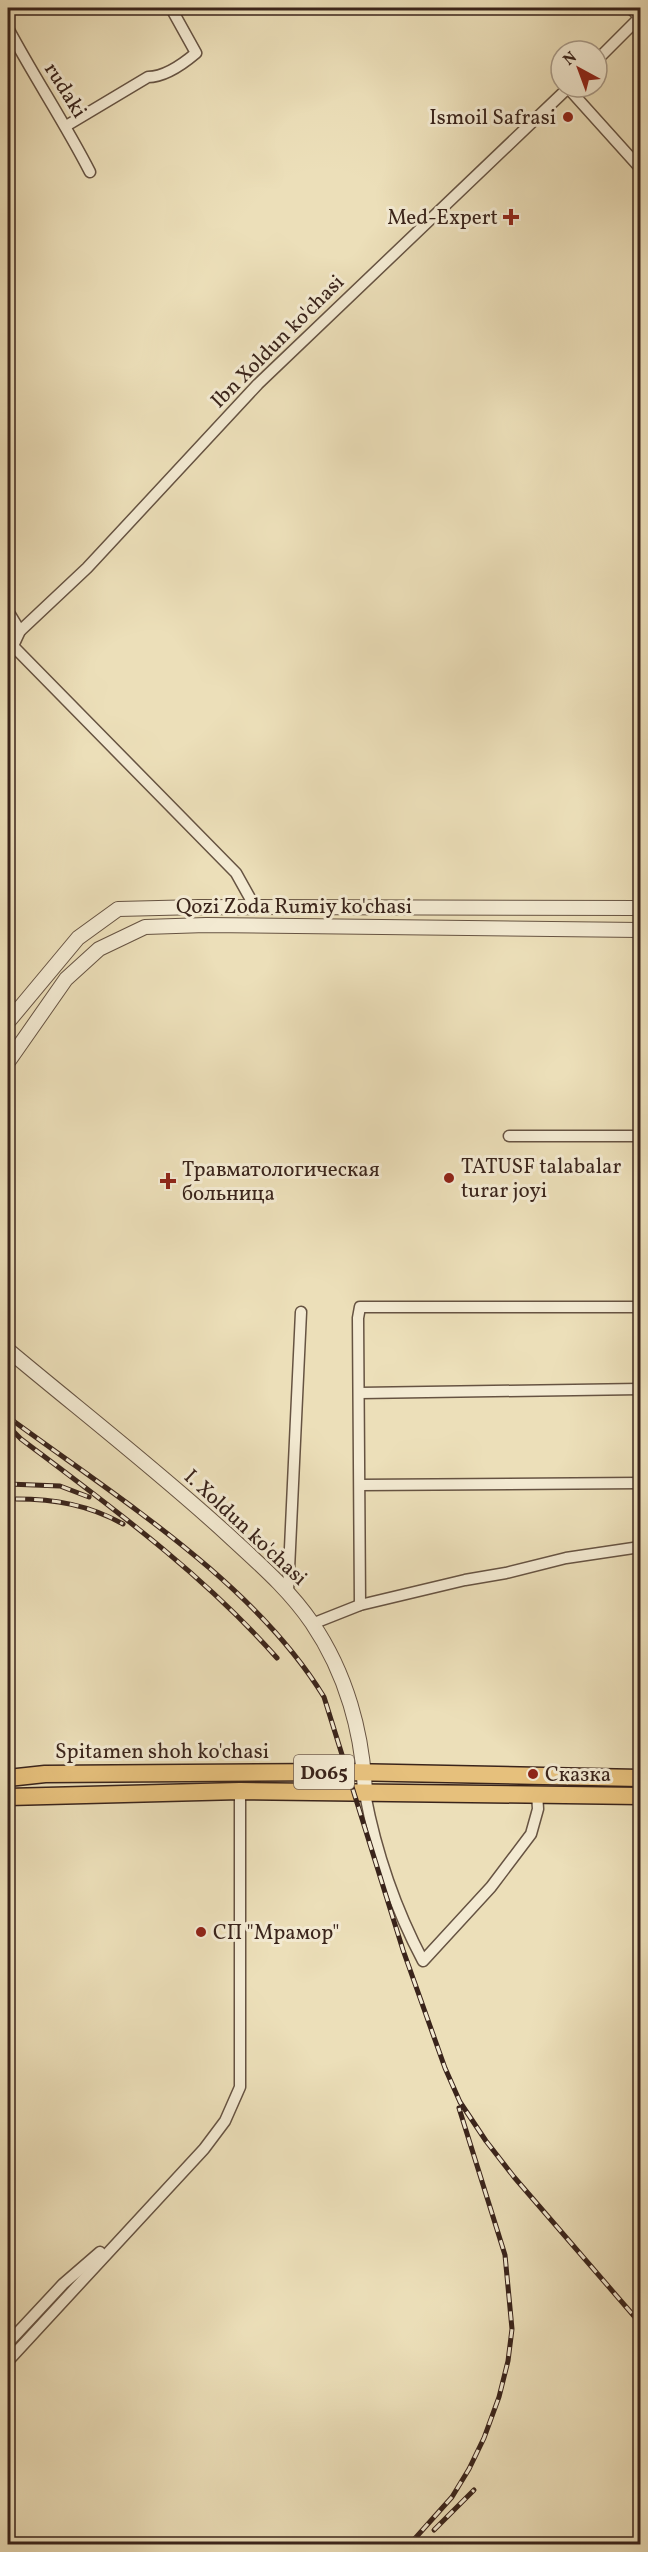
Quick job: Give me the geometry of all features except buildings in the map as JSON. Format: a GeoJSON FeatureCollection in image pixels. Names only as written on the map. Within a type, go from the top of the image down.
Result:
{"type":"FeatureCollection","features":[{"type":"Feature","properties":{"kind":"main road","name":"Spitamen shoh ko'chasi"},"geometry":{"type":"LineString","coordinates":[[8,1778],[45,1774],[364,1772],[640,1778]]}},
{"type":"Feature","properties":{"kind":"main road","name":"Spitamen shoh ko'chasi"},"geometry":{"type":"LineString","coordinates":[[8,1797],[240,1791],[640,1796]]}},
{"type":"Feature","properties":{"kind":"street"},"geometry":{"type":"LineString","coordinates":[[66,126],[148,77],[156,77],[184,63],[196,53],[171,8]]}},
{"type":"Feature","properties":{"kind":"street"},"geometry":{"type":"LineString","coordinates":[[609,48],[640,17],[630,8]]}},
{"type":"Feature","properties":{"kind":"street","name":"rudaki"},"geometry":{"type":"LineString","coordinates":[[8,28],[26,62],[66,126],[90,172]]}},
{"type":"Feature","properties":{"kind":"street","name":"Ibn Xoldun ko'chasi"},"geometry":{"type":"LineString","coordinates":[[20,631],[87,568],[250,392],[312,330],[557,99]]}},
{"type":"Feature","properties":{"kind":"street"},"geometry":{"type":"LineString","coordinates":[[579,99],[640,168]]}},
{"type":"Feature","properties":{"kind":"street"},"geometry":{"type":"LineString","coordinates":[[8,610],[20,631],[13,646],[236,873],[255,908]]}},
{"type":"Feature","properties":{"kind":"street","name":"Qozi Zoda Rumiy ko'chasi"},"geometry":{"type":"LineString","coordinates":[[8,1022],[78,938],[117,909],[640,908]]}},
{"type":"Feature","properties":{"kind":"street","name":"Qozi Zoda Rumiy ko'chasi"},"geometry":{"type":"LineString","coordinates":[[8,1062],[66,979],[99,949],[145,927],[206,925],[640,930]]}},
{"type":"Feature","properties":{"kind":"street"},"geometry":{"type":"LineString","coordinates":[[509,1136],[640,1136]]}},
{"type":"Feature","properties":{"kind":"street"},"geometry":{"type":"LineString","coordinates":[[360,1605],[358,1318],[360,1307],[640,1307]]}},
{"type":"Feature","properties":{"kind":"street"},"geometry":{"type":"LineString","coordinates":[[288,1591],[301,1312]]}},
{"type":"Feature","properties":{"kind":"street","name":"I. Xoldun ko'chasi"},"geometry":{"type":"LineString","coordinates":[[8,1350],[195,1505],[288,1591],[325,1645],[354,1711],[364,1772],[365,1794]]}},
{"type":"Feature","properties":{"kind":"street"},"geometry":{"type":"LineString","coordinates":[[360,1393],[640,1389]]}},
{"type":"Feature","properties":{"kind":"street"},"geometry":{"type":"LineString","coordinates":[[360,1485],[640,1483]]}},
{"type":"Feature","properties":{"kind":"street"},"geometry":{"type":"LineString","coordinates":[[312,1624],[360,1605],[566,1558],[640,1547]]}},
{"type":"Feature","properties":{"kind":"street"},"geometry":{"type":"LineString","coordinates":[[8,2361],[204,2149],[225,2121],[240,2087],[240,1791]]}},
{"type":"Feature","properties":{"kind":"street"},"geometry":{"type":"LineString","coordinates":[[365,1794],[372,1830],[402,1922],[423,1961],[491,1887],[531,1834],[538,1809],[537,1793]]}},
{"type":"Feature","properties":{"kind":"street"},"geometry":{"type":"LineString","coordinates":[[8,2343],[63,2284],[90,2259],[118,2240]]}},
{"type":"Feature","properties":{"kind":"railway"},"geometry":{"type":"LineString","coordinates":[[8,1417],[137,1510],[221,1579],[260,1616],[294,1655],[324,1697],[403,1950],[445,2068],[460,2102],[514,2177],[640,2323]]}},
{"type":"Feature","properties":{"kind":"railway"},"geometry":{"type":"LineString","coordinates":[[8,1426],[21,1439],[187,1569],[218,1597],[277,1658]]}},
{"type":"Feature","properties":{"kind":"railway"},"geometry":{"type":"LineString","coordinates":[[8,1484],[60,1486],[89,1497]]}},
{"type":"Feature","properties":{"kind":"railway"},"geometry":{"type":"LineString","coordinates":[[16,1499],[71,1504],[97,1512],[123,1524]]}},
{"type":"Feature","properties":{"kind":"railway"},"geometry":{"type":"LineString","coordinates":[[410,2544],[452,2497],[484,2438],[499,2397],[508,2361],[512,2329],[505,2255],[459,2108]]}},
{"type":"Feature","properties":{"kind":"railway"},"geometry":{"type":"LineString","coordinates":[[434,2530],[474,2490]]}},
{"type":"Feature","properties":{"kind":"place","name":"Ismoil Safrasi"},"geometry":{"type":"Point","coordinates":[568,117]}},
{"type":"Feature","properties":{"kind":"place","name":"Med-Expert"},"geometry":{"type":"Point","coordinates":[511,217]}},
{"type":"Feature","properties":{"kind":"place","name":"TATUSF talabalar turar joyi"},"geometry":{"type":"Point","coordinates":[449,1178]}},
{"type":"Feature","properties":{"kind":"place","name":"Травматологическая больница"},"geometry":{"type":"Point","coordinates":[168,1181]}},
{"type":"Feature","properties":{"kind":"place","name":"Сказка"},"geometry":{"type":"Point","coordinates":[533,1774]}},
{"type":"Feature","properties":{"kind":"place","name":"СП \"Мрамор\""},"geometry":{"type":"Point","coordinates":[201,1932]}}]}
